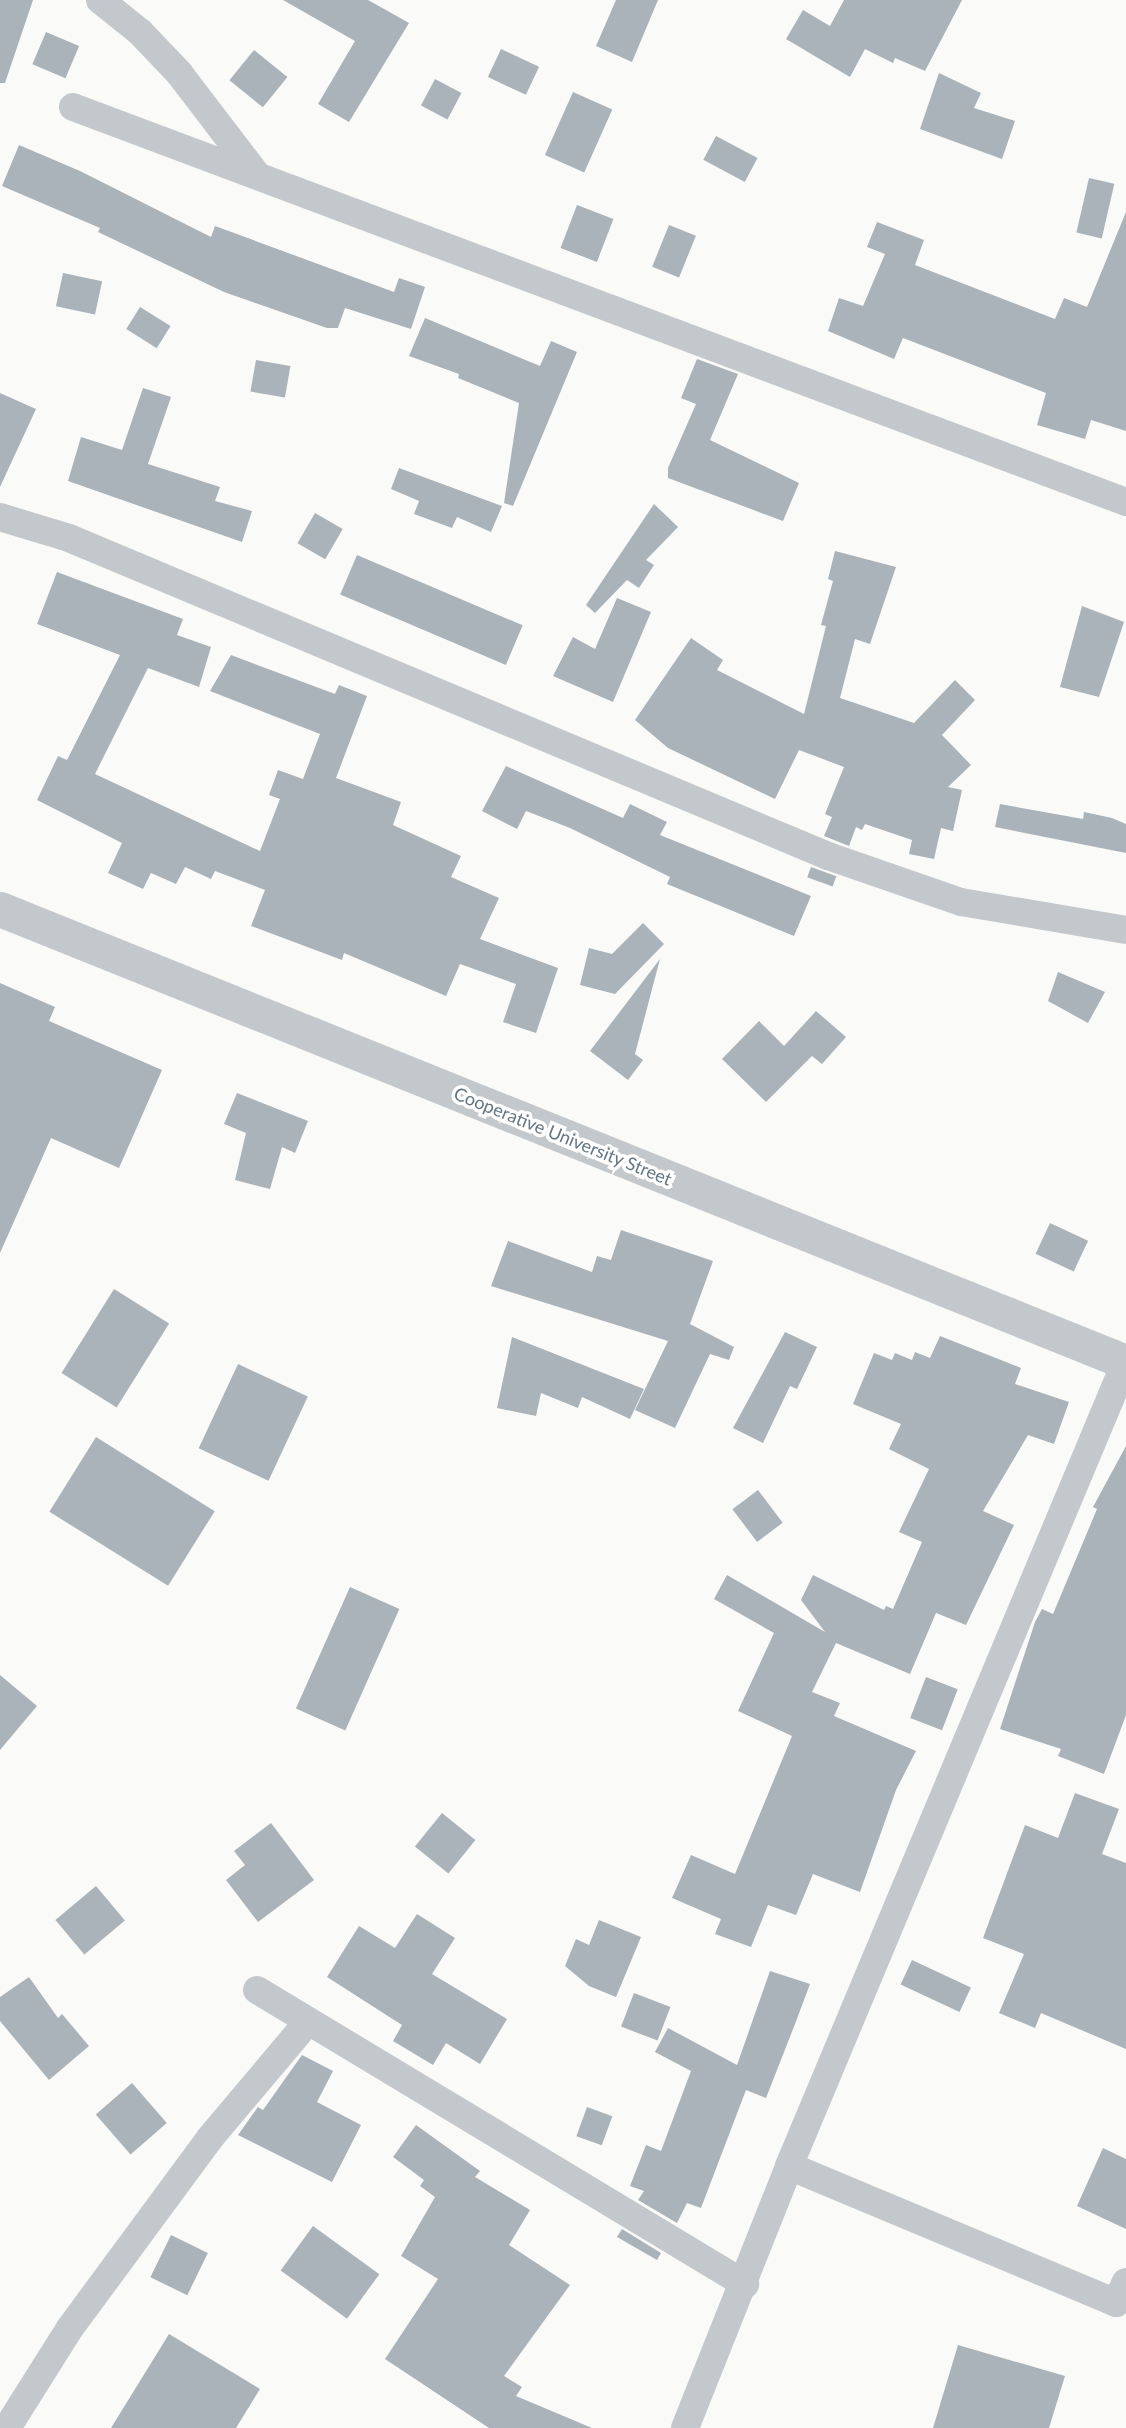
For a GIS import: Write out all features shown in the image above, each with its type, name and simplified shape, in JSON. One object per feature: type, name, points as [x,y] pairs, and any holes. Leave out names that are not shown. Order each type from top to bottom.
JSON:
[{"type":"street","points":[[100,0],[140,32],[179,74],[257,175]]},
{"type":"street","points":[[73,107],[1126,502]]},
{"type":"street","points":[[0,517],[69,538],[828,856],[961,902],[1126,930]]},
{"type":"street","name":"Cooperative University Street","points":[[0,909],[1126,1362]]},
{"type":"street","points":[[685,2428],[745,2284],[789,2166],[1126,1362]]},
{"type":"street","points":[[257,1990],[307,2023],[745,2284]]},
{"type":"street","points":[[7,2428],[70,2328],[210,2138],[307,2023]]},
{"type":"street","points":[[789,2166],[1116,2303],[1126,2282]]},
{"type":"building","points":[[0,0],[33,0],[5,83],[0,83]]},
{"type":"building","points":[[283,0],[368,0],[409,23],[349,122],[318,104],[355,41]]},
{"type":"building","points":[[616,0],[658,0],[632,62],[596,46]]},
{"type":"building","points":[[844,0],[962,0],[925,71],[895,58],[893,63],[865,49],[850,77],[786,39],[803,10],[830,26]]},
{"type":"building","points":[[46,32],[79,46],[65,78],[32,64]]},
{"type":"building","points":[[501,49],[539,67],[526,95],[488,77]]},
{"type":"building","points":[[254,50],[287,77],[263,107],[229,80]]},
{"type":"building","points":[[939,73],[981,93],[974,108],[1015,121],[1002,159],[920,129]]},
{"type":"building","points":[[435,79],[461,93],[447,120],[421,105]]},
{"type":"building","points":[[573,92],[612,109],[584,173],[545,155]]},
{"type":"building","points":[[716,136],[757,158],[745,182],[703,160]]},
{"type":"building","points":[[19,145],[80,171],[211,237],[215,226],[394,292],[399,278],[425,287],[411,329],[345,308],[338,328],[327,328],[224,292],[98,232],[100,228],[2,186]]},
{"type":"building","points":[[1089,178],[1114,184],[1102,238],[1076,233]]},
{"type":"building","points":[[577,205],[613,219],[597,262],[561,248]]},
{"type":"building","points":[[1126,212],[1126,431],[1091,420],[1085,439],[1037,425],[1046,393],[903,338],[894,359],[828,331],[839,298],[863,306],[885,254],[867,247],[877,222],[924,240],[915,265],[1055,319],[1064,298],[1087,307]]},
{"type":"building","points":[[669,225],[696,236],[679,278],[652,267]]},
{"type":"building","points":[[63,273],[102,281],[95,315],[56,306]]},
{"type":"building","points":[[140,307],[171,326],[157,348],[126,329]]},
{"type":"building","points":[[425,318],[540,366],[551,341],[577,352],[513,506],[504,503],[519,403],[458,378],[459,374],[409,356]]},
{"type":"building","points":[[697,359],[738,374],[710,440],[799,483],[783,521],[668,478],[668,468],[696,404],[681,398]]},
{"type":"building","points":[[256,360],[290,366],[285,398],[250,392]]},
{"type":"building","points":[[143,388],[171,397],[148,464],[220,487],[215,501],[252,511],[242,542],[68,481],[81,437],[122,450]]},
{"type":"building","points":[[0,393],[36,409],[0,487]]},
{"type":"building","points":[[399,468],[502,506],[491,532],[457,517],[452,528],[414,514],[419,501],[391,489]]},
{"type":"building","points":[[654,504],[678,527],[646,560],[654,565],[639,588],[627,580],[595,613],[586,605]]},
{"type":"building","points":[[315,513],[343,529],[325,559],[298,543]]},
{"type":"building","points":[[835,551],[896,567],[870,644],[855,639],[840,698],[914,723],[955,680],[975,700],[942,735],[971,765],[948,787],[962,790],[953,831],[941,828],[934,859],[909,854],[912,840],[865,824],[862,830],[856,827],[849,846],[824,836],[832,817],[825,814],[844,767],[799,750],[775,799],[668,748],[635,720],[691,638],[723,660],[717,670],[804,714],[826,626],[821,625],[833,581],[828,579]]},
{"type":"building","points":[[357,555],[523,625],[506,665],[340,595]]},
{"type":"building","points":[[57,572],[183,619],[177,635],[211,647],[199,687],[148,668],[95,774],[260,851],[280,799],[269,795],[278,770],[303,779],[320,734],[210,691],[231,655],[335,694],[339,685],[367,696],[336,778],[401,802],[393,825],[461,856],[451,877],[499,898],[480,939],[558,968],[536,1033],[503,1022],[516,984],[460,964],[446,996],[344,953],[342,960],[251,926],[265,890],[215,871],[211,879],[185,867],[176,884],[151,873],[143,889],[108,873],[122,843],[37,800],[58,756],[67,760],[120,655],[37,624]]},
{"type":"building","points":[[617,598],[651,612],[613,702],[553,676],[573,637],[595,649]]},
{"type":"building","points":[[1082,606],[1124,622],[1099,697],[1060,687]]},
{"type":"building","points":[[506,766],[623,818],[630,804],[667,822],[660,835],[811,896],[794,936],[667,884],[670,877],[570,828],[526,811],[517,829],[482,811]]},
{"type":"building","points":[[1000,804],[1083,819],[1084,812],[1112,818],[1126,824],[1126,853],[995,827]]},
{"type":"building","points":[[811,867],[836,876],[833,887],[807,877]]},
{"type":"building","points":[[643,923],[664,944],[615,994],[580,985],[589,948],[612,954]]},
{"type":"building","points":[[660,959],[635,1054],[643,1060],[628,1080],[590,1051]]},
{"type":"building","points":[[1058,972],[1105,992],[1088,1023],[1048,1001]]},
{"type":"building","points":[[0,983],[55,1007],[49,1021],[162,1070],[119,1168],[51,1138],[0,1253]]},
{"type":"building","points":[[816,1011],[846,1037],[822,1064],[812,1056],[766,1102],[722,1059],[759,1021],[784,1046]]},
{"type":"building","points":[[237,1093],[308,1121],[295,1153],[282,1147],[270,1189],[235,1180],[246,1133],[224,1124]]},
{"type":"building","points":[[1050,1223],[1088,1241],[1074,1272],[1036,1254]]},
{"type":"building","points":[[621,1230],[713,1261],[690,1324],[734,1347],[729,1360],[710,1354],[675,1428],[635,1410],[668,1341],[491,1286],[508,1241],[592,1272],[597,1256],[611,1260]]},
{"type":"building","points":[[114,1289],[169,1323],[117,1407],[62,1373]]},
{"type":"building","points":[[785,1332],[817,1347],[797,1389],[790,1386],[763,1443],[733,1428]]},
{"type":"building","points":[[940,1336],[1021,1368],[1015,1384],[1069,1402],[1054,1444],[1028,1435],[983,1511],[1014,1525],[966,1625],[936,1613],[910,1674],[836,1643],[812,1692],[840,1703],[834,1716],[916,1751],[896,1790],[860,1892],[813,1874],[796,1915],[768,1905],[751,1947],[715,1934],[721,1919],[672,1898],[691,1855],[735,1874],[792,1736],[738,1711],[774,1633],[714,1599],[727,1575],[825,1632],[801,1600],[813,1575],[884,1610],[886,1606],[893,1609],[922,1542],[899,1532],[929,1469],[889,1449],[901,1424],[853,1404],[874,1353],[892,1360],[895,1353],[912,1360],[915,1352],[930,1358]]},
{"type":"building","points":[[512,1337],[644,1389],[630,1419],[582,1397],[578,1408],[541,1393],[536,1416],[497,1408]]},
{"type":"building","points":[[238,1364],[308,1397],[268,1481],[199,1448]]},
{"type":"building","points":[[96,1437],[215,1511],[168,1586],[49,1512]]},
{"type":"building","points":[[1126,1446],[1126,1715],[1104,1774],[1058,1756],[1061,1749],[1000,1729],[1035,1622],[1042,1609],[1053,1614],[1097,1509],[1093,1507]]},
{"type":"building","points":[[758,1490],[783,1523],[757,1542],[732,1509]]},
{"type":"building","points":[[350,1587],[399,1609],[345,1730],[296,1709]]},
{"type":"building","points":[[0,1675],[37,1706],[0,1750]]},
{"type":"building","points":[[926,1677],[958,1689],[942,1730],[910,1718]]},
{"type":"building","points":[[1075,1793],[1119,1809],[1102,1854],[1126,1863],[1126,2049],[1041,2013],[1035,2028],[999,2013],[1024,1954],[983,1938],[1025,1825],[1058,1838]]},
{"type":"building","points":[[442,1813],[475,1840],[448,1873],[415,1846]]},
{"type":"building","points":[[271,1823],[314,1880],[258,1922],[226,1880],[245,1865],[234,1851]]},
{"type":"building","points":[[96,1886],[125,1920],[84,1955],[55,1920]]},
{"type":"building","points":[[417,1914],[455,1938],[432,1974],[507,2019],[480,2064],[446,2043],[433,2065],[393,2041],[402,2025],[327,1977],[359,1926],[395,1948]]},
{"type":"building","points":[[599,1920],[641,1937],[616,1997],[589,1986],[565,1966],[576,1939],[589,1945]]},
{"type":"building","points":[[912,1960],[971,1987],[959,2012],[901,1984]]},
{"type":"building","points":[[770,1971],[810,1984],[766,2098],[746,2090],[701,2208],[687,2203],[677,2223],[638,2200],[644,2191],[630,2186],[646,2145],[661,2151],[691,2071],[655,2052],[668,2028],[737,2065]]},
{"type":"building","points":[[29,1977],[58,2018],[62,2014],[89,2046],[49,2080],[0,2021],[0,1997]]},
{"type":"building","points":[[634,1993],[670,2007],[658,2041],[621,2027]]},
{"type":"building","points":[[302,2055],[333,2071],[317,2102],[361,2125],[332,2182],[238,2135],[258,2107],[263,2110]]},
{"type":"building","points":[[132,2083],[167,2123],[131,2154],[96,2114]]},
{"type":"building","points":[[587,2107],[612,2116],[602,2145],[576,2136]]},
{"type":"building","points":[[416,2125],[480,2171],[475,2177],[530,2210],[509,2245],[570,2285],[504,2376],[522,2387],[516,2396],[592,2428],[489,2428],[385,2359],[438,2279],[401,2256],[435,2197],[420,2186],[424,2180],[393,2157]]},
{"type":"building","points":[[1103,2148],[1126,2159],[1126,2229],[1077,2206]]},
{"type":"building","points":[[313,2226],[379,2274],[347,2319],[281,2270]]},
{"type":"building","points":[[622,2229],[661,2253],[657,2260],[617,2237]]},
{"type":"building","points":[[171,2235],[208,2253],[187,2295],[150,2277]]},
{"type":"building","points":[[169,2334],[260,2389],[236,2428],[111,2428]]},
{"type":"building","points":[[958,2345],[1065,2376],[1049,2428],[933,2428]]}]
